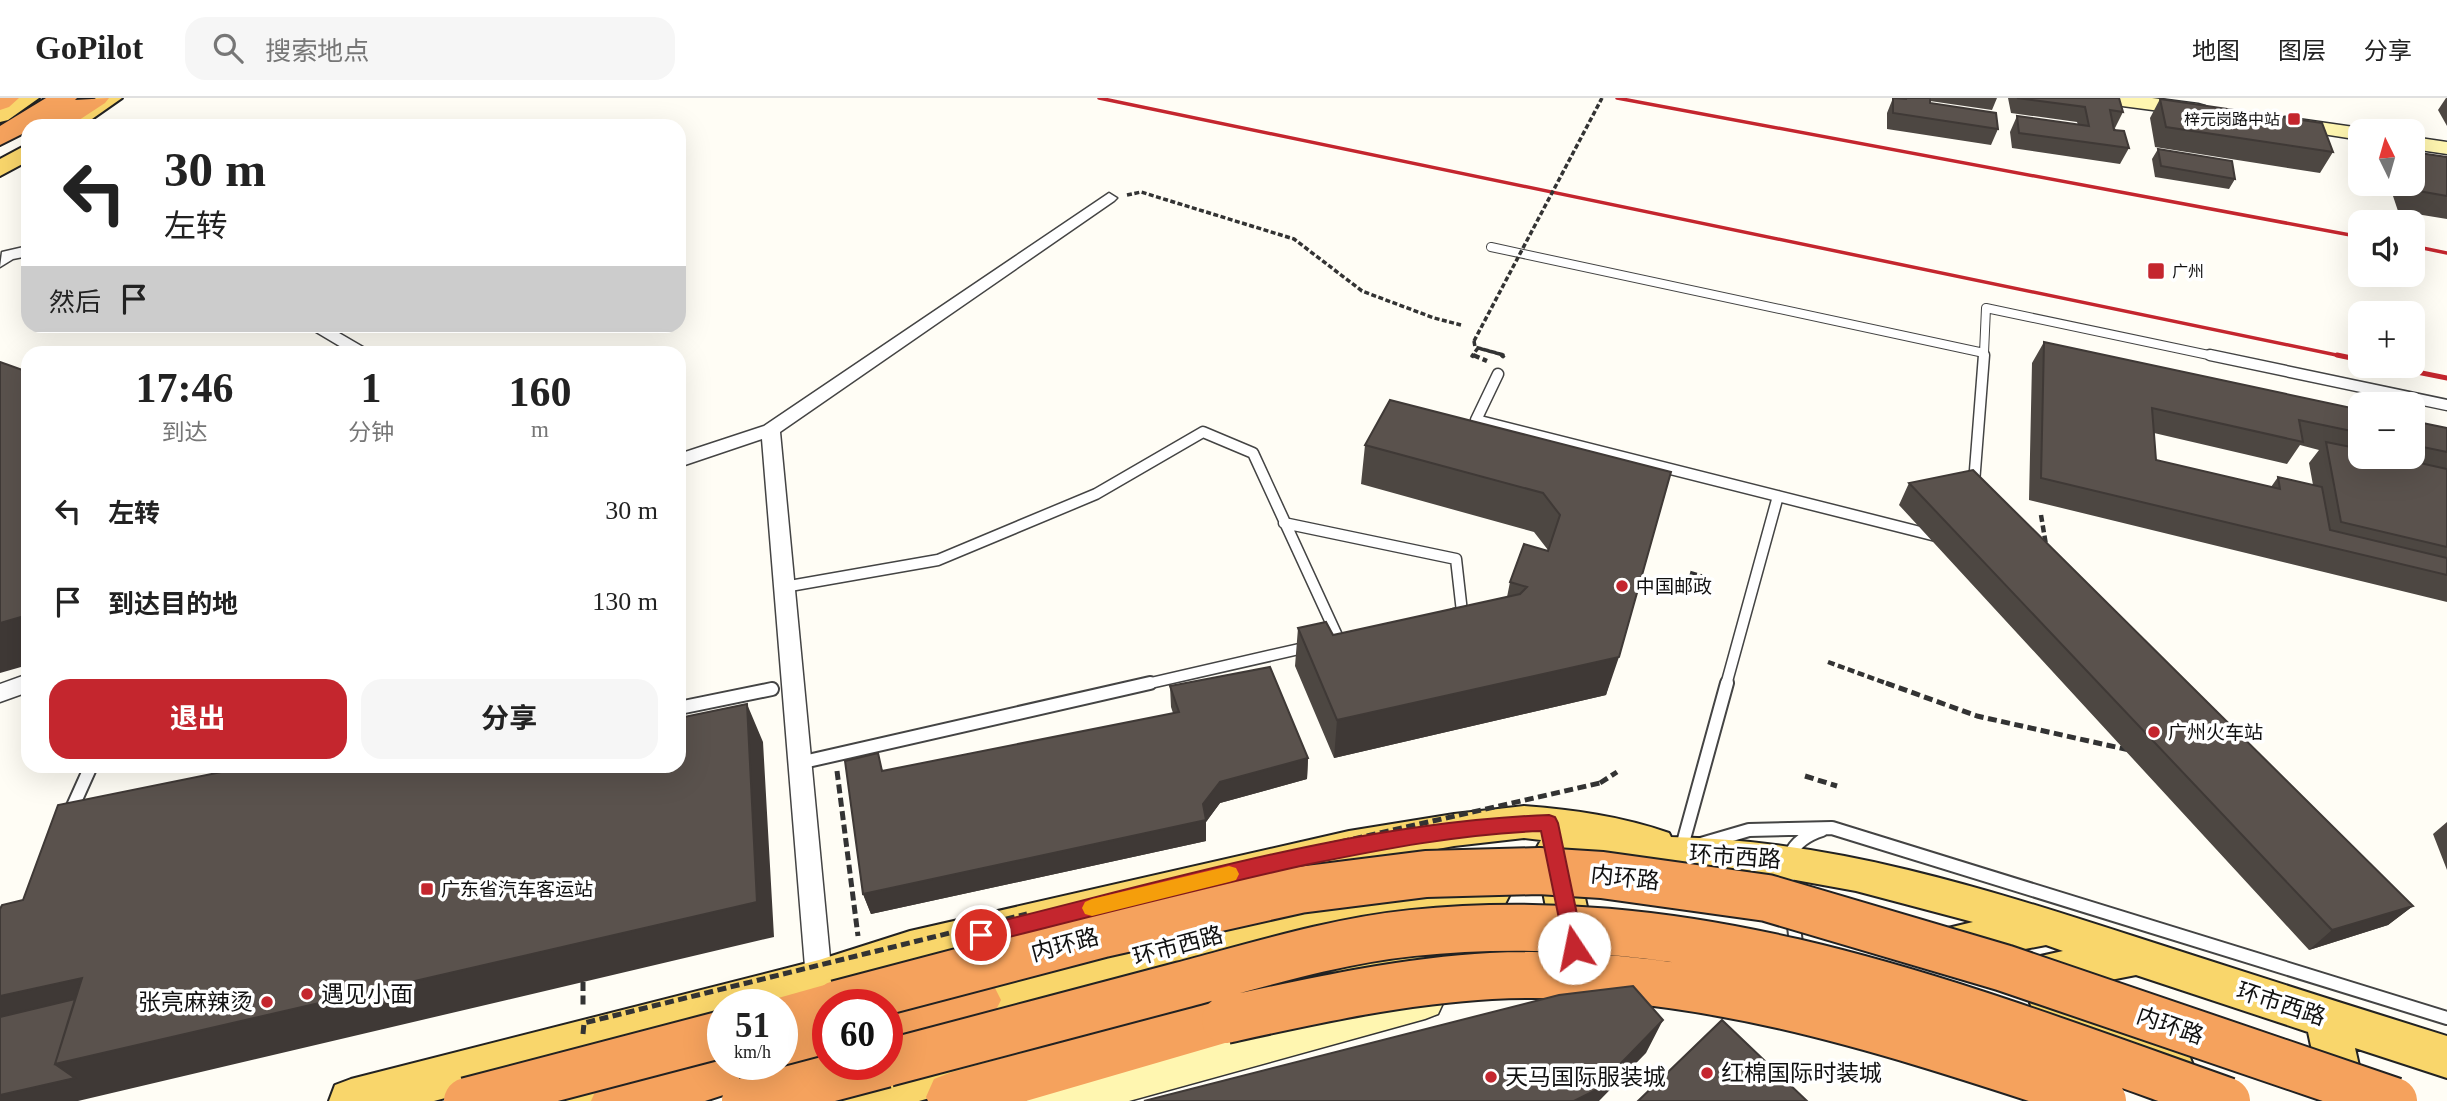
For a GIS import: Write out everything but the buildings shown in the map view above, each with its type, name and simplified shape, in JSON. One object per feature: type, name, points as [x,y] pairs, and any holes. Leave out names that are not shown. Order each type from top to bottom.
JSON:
[{"type":"highway","points":[[0,102],[6,98]]},
{"type":"highway","points":[[0,123],[41,98]]},
{"type":"highway","points":[[30,119],[64,98]]},
{"type":"highway","points":[[63,119],[96,98]]},
{"type":"highway","points":[[0,137],[21,124]]},
{"type":"highway","points":[[0,159],[21,146]]},
{"type":"highway","name":"内环路","points":[[863,989],[1299,890],[1426,873],[1539,872],[1602,875],[1766,898],[1857,922],[1980,960],[2394,1101]]},
{"type":"highway","points":[[903,1060],[1332,947],[1423,932],[1560,927],[1712,942],[1847,972],[1922,994],[2227,1101]]},
{"type":"highway","points":[[945,1099],[1225,1020],[1320,998],[1471,978],[1535,976],[1619,981],[1723,993],[1796,1007],[1972,1056],[2103,1101]]},
{"type":"highway","points":[[903,1019],[975,1000]]},
{"type":"highway","points":[[467,1101],[707,1038]]},
{"type":"highway","points":[[617,1101],[707,1076]]},
{"type":"highway","points":[[745,1101],[825,1080]]},
{"type":"main road","points":[[0,115],[28,98]]},
{"type":"main road","points":[[40,119],[74,98]]},
{"type":"main road","points":[[78,119],[110,98]]},
{"type":"main road","points":[[2107,98],[2212,112]]},
{"type":"main road","points":[[2266,120],[2348,132]]},
{"type":"main road","points":[[0,145],[21,131]]},
{"type":"main road","points":[[2426,145],[2447,148]]},
{"type":"main road","points":[[0,169],[21,156]]},
{"type":"main road","points":[[842,989],[910,950],[960,941],[1335,850],[1485,825],[1549,823],[1622,835],[1680,853]]},
{"type":"main road","points":[[1549,823],[1574,948]]},
{"type":"main road","name":"环市西路","points":[[975,1000],[1346,904],[1472,895],[1560,878],[1606,856],[1680,853],[1788,861],[1904,884],[2447,1057]]},
{"type":"main road","points":[[1560,878],[1687,905],[1797,957],[1901,1014],[1952,1037],[2019,1078],[2050,1101]]},
{"type":"main road","points":[[840,1101],[1231,995],[1323,973],[1441,956],[1574,948],[1640,952],[1718,964],[1906,952],[2047,928]]},
{"type":"main road","points":[[1046,1101],[1183,1069],[1559,966],[1640,952]]},
{"type":"main road","points":[[1906,952],[1996,982],[2066,1010],[2140,1046],[2227,1101]]},
{"type":"main road","points":[[1797,957],[1936,1005],[1982,1026],[2020,1049],[2087,1101]]},
{"type":"main road","points":[[1996,982],[2137,957],[2140,1046]]},
{"type":"main road","points":[[351,1101],[812,1000]]},
{"type":"main road","points":[[2327,1019],[2345,1101]]},
{"type":"main road","points":[[561,1101],[707,1066]]},
{"type":"street","points":[[686,459],[771,430],[1109,198]]},
{"type":"street","points":[[0,262],[8,255],[21,252]]},
{"type":"street","points":[[328,333],[352,346]]},
{"type":"street","points":[[771,430],[799,763],[827,989]]},
{"type":"street","points":[[0,692],[21,685]]},
{"type":"lane","points":[[1491,247],[1984,353]]},
{"type":"lane","points":[[1974,490],[1986,308],[2447,405]]},
{"type":"lane","points":[[1498,369],[1476,419],[1944,538]]},
{"type":"lane","points":[[784,587],[938,560],[1096,494],[1203,432],[1253,453],[1339,640]]},
{"type":"lane","points":[[1680,853],[1778,496]]},
{"type":"lane","points":[[1284,523],[1456,559],[1462,612],[1438,618]]},
{"type":"lane","points":[[799,763],[1351,638]]},
{"type":"lane","points":[[686,707],[772,690]]},
{"type":"lane","points":[[64,828],[88,773]]},
{"type":"lane","points":[[1680,853],[1723,833],[1760,827],[1832,828],[2447,1018]]},
{"type":"lane","points":[[1797,957],[1787,879],[1788,861],[1798,843],[1812,833],[1832,828]]},
{"type":"path","points":[[1498,369],[1504,355],[1475,347],[1474,341],[1602,98]]},
{"type":"path","points":[[1109,198],[1141,192],[1294,239],[1362,291],[1434,318],[1461,325]]},
{"type":"path","points":[[1478,348],[1503,355],[1498,369],[1485,360],[1472,356],[1478,348]]},
{"type":"path","points":[[2041,514],[2048,555]]},
{"type":"path","points":[[1690,573],[1709,578]]},
{"type":"path","points":[[1828,662],[1977,716],[2139,752]]},
{"type":"path","points":[[1600,783],[1617,772]]},
{"type":"path","points":[[1805,776],[1837,786]]},
{"type":"path","points":[[841,795],[860,954]]},
{"type":"path","points":[[583,982],[584,1023]]},
{"type":"railway","points":[[1099,98],[2346,357]]},
{"type":"railway","points":[[1617,98],[2348,235]]},
{"type":"railway","points":[[2425,248],[2447,253]]},
{"type":"railway","points":[[2337,355],[2348,357]]},
{"type":"railway","points":[[2425,374],[2447,378]]},
{"type":"slow traffic","points":[[1092,908],[1229,874]]},
{"type":"place","name":"梓元岗路中站","points":[[2294,119]]},
{"type":"place","name":"广州","points":[[2156,271]]},
{"type":"place","name":"中国邮政","points":[[1622,586]]},
{"type":"place","name":"广州火车站","points":[[2154,732]]},
{"type":"place","name":"广东省汽车客运站","points":[[427,889]]},
{"type":"place","name":"遇见小面","points":[[307,994]]},
{"type":"place","name":"张亮麻辣烫","points":[[267,1002]]},
{"type":"place","name":"红棉国际时装城","points":[[1707,1073]]},
{"type":"place","name":"天马国际服装城","points":[[1491,1077]]},
{"type":"route","points":[[981,935],[1254,868],[1368,844],[1485,825],[1524,822],[1549,823],[1574,948]]}]
